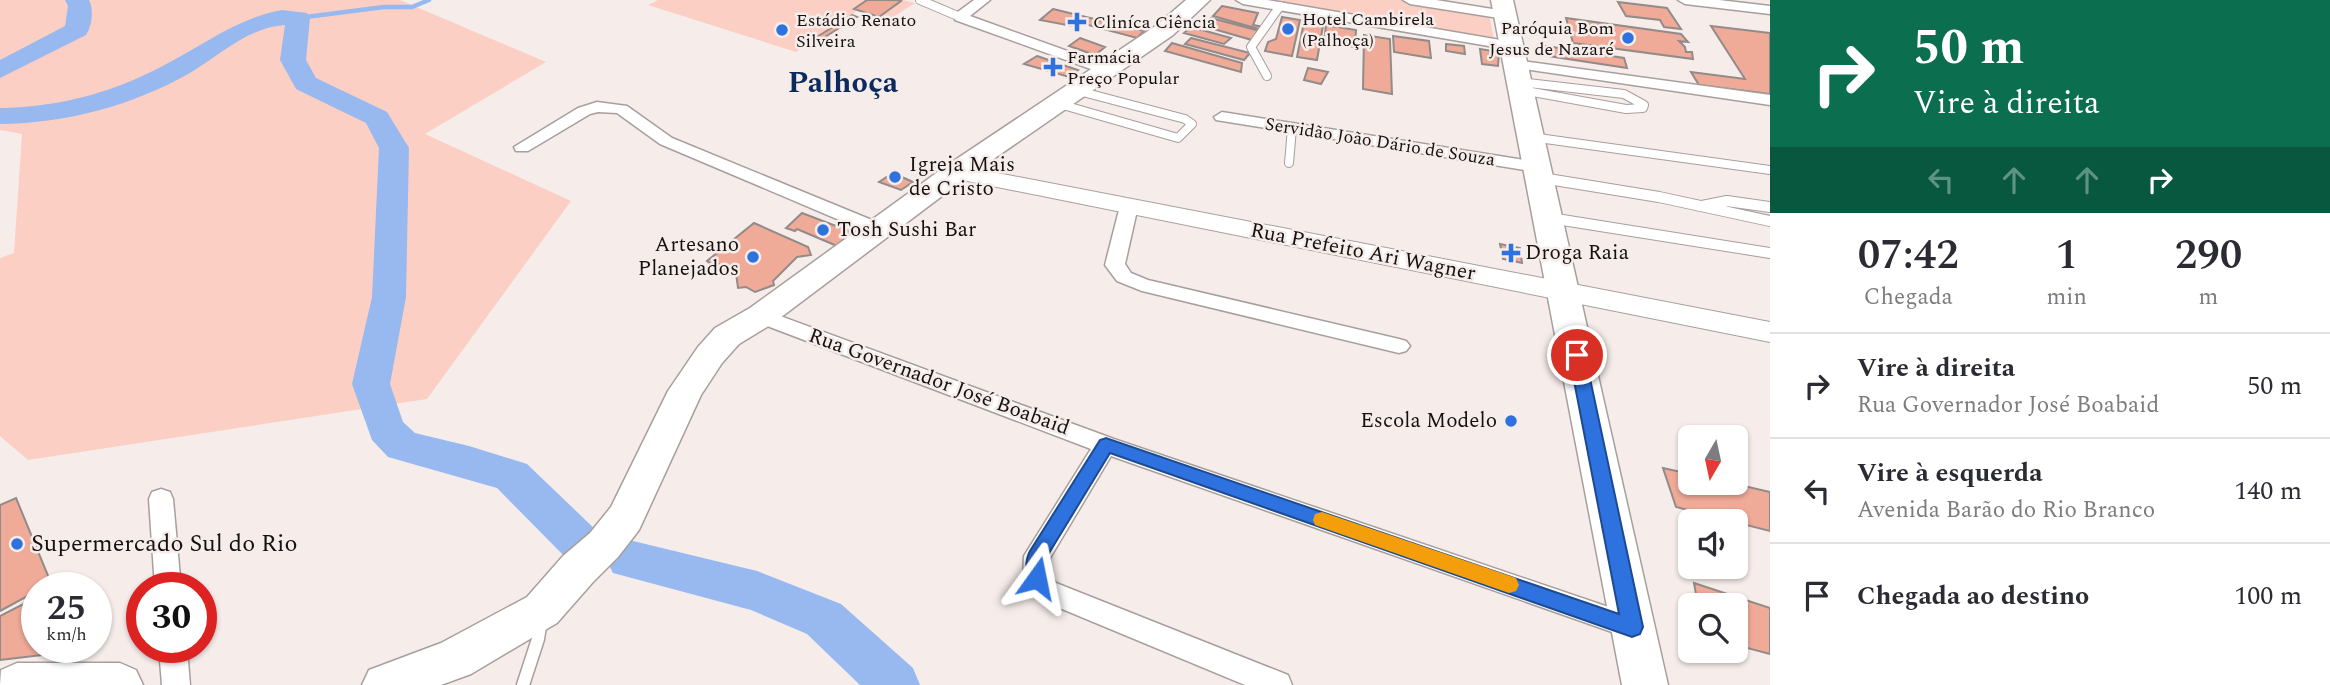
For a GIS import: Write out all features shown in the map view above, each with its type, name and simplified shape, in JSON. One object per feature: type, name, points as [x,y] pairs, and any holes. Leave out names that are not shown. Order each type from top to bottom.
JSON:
[{"type":"main road","points":[[385,685],[448,672],[542,610],[625,518],[685,390],[727,336],[761,316],[956,173],[1104,69],[1165,30],[1199,0]]},
{"type":"main road","points":[[1512,49],[1644,685]]},
{"type":"main road","points":[[17,685],[120,685]]},
{"type":"street","points":[[960,17],[983,0]]},
{"type":"street","points":[[1243,0],[1770,100]]},
{"type":"street","points":[[1410,0],[1512,49]]},
{"type":"street","points":[[1685,0],[1770,10]]},
{"type":"street","points":[[960,17],[1104,69]]},
{"type":"street","points":[[523,147],[584,111],[607,107],[621,109],[666,141],[877,229]]},
{"type":"street","name":"Servidão João Dário de Souza","points":[[1222,117],[1536,160]]},
{"type":"street","name":"Rua Prefeito Ari Wagner","points":[[956,173],[1770,332]]},
{"type":"street","points":[[1129,206],[1115,265],[1124,277],[1142,285],[1399,346]]},
{"type":"street","name":"Rua Governador José Boabaid","points":[[761,316],[1106,445],[1632,627]]},
{"type":"street","points":[[1106,445],[1037,556],[1037,578],[1046,591],[1278,685]]},
{"type":"street","points":[[161,499],[167,572]]},
{"type":"street","points":[[174,663],[176,685]]},
{"type":"lane","points":[[920,0],[960,17]]},
{"type":"lane","points":[[1267,76],[1251,47],[1280,6]]},
{"type":"lane","points":[[1512,49],[1624,94],[1644,105],[1643,108],[1626,109],[1512,49]]},
{"type":"lane","points":[[1065,97],[1185,119],[1192,124],[1181,137],[1172,137],[1065,97]]},
{"type":"lane","points":[[1289,163],[1292,128]]},
{"type":"lane","points":[[1536,160],[1770,170]]},
{"type":"lane","points":[[1536,160],[1728,214],[1770,221]]},
{"type":"lane","points":[[1702,206],[1727,201],[1770,207]]},
{"type":"lane","points":[[1547,217],[1770,253]]},
{"type":"lane","points":[[523,685],[538,639],[542,610]]},
{"type":"shaded area","points":[[0,0],[400,0],[546,62],[425,134],[571,201],[427,399],[28,460],[0,436],[0,258],[14,253],[22,134],[0,130]]},
{"type":"shaded area","name":"Estádio Renato Silveira","points":[[658,0],[902,0],[915,3],[889,20],[857,10],[852,15],[857,17],[817,42],[811,40],[796,52],[648,5]]},
{"type":"shaded area","points":[[1254,0],[1400,0],[1489,14],[1494,39]]},
{"type":"building","points":[[867,0],[901,1],[879,17],[854,9]]},
{"type":"building","points":[[1618,2],[1667,8],[1681,29],[1664,27],[1660,20],[1626,16]]},
{"type":"building","points":[[1222,6],[1258,13],[1253,25],[1264,27],[1262,30],[1213,16]]},
{"type":"building","name":"Cliníca Ciência","points":[[1053,9],[1144,31],[1137,38],[1081,23],[1077,27],[1040,20]]},
{"type":"building","points":[[852,15],[857,17],[817,42],[812,40]]},
{"type":"building","name":"Hotel Cambirela (Palhoça)","points":[[1282,17],[1300,20],[1292,56],[1265,51],[1268,42],[1276,39]]},
{"type":"building","points":[[1305,17],[1324,20],[1317,60],[1297,57]]},
{"type":"building","points":[[1211,18],[1260,31],[1252,40],[1203,26]]},
{"type":"building","name":"Paróquia Bom Jesus de Nazaré","points":[[1566,18],[1681,34],[1688,42],[1679,41],[1686,52],[1692,52],[1693,59],[1573,43]]},
{"type":"building","points":[[1326,25],[1356,30],[1355,47],[1324,41]]},
{"type":"building","points":[[1711,26],[1770,33],[1770,94],[1699,85],[1691,72],[1745,79]]},
{"type":"building","points":[[1191,27],[1231,38],[1224,44],[1184,33]]},
{"type":"building","points":[[1364,35],[1390,39],[1392,94],[1363,89]]},
{"type":"building","points":[[1393,36],[1429,41],[1431,58],[1394,52]]},
{"type":"building","points":[[1080,38],[1105,47],[1095,55],[1069,46]]},
{"type":"building","points":[[1191,38],[1250,53],[1244,60],[1185,44]]},
{"type":"building","points":[[1172,43],[1242,63],[1241,72],[1165,51]]},
{"type":"building","points":[[1446,44],[1464,46],[1465,54],[1446,51]]},
{"type":"building","points":[[1539,45],[1624,58],[1627,68],[1542,55]]},
{"type":"building","points":[[1480,49],[1499,52],[1498,66],[1482,64]]},
{"type":"building","name":"Farmácia Preço Popular","points":[[1037,56],[1078,70],[1069,77],[1024,64]]},
{"type":"building","points":[[1308,68],[1328,72],[1321,84],[1304,80]]},
{"type":"building","name":"Igreja Mais de Cristo","points":[[893,173],[913,182],[901,190],[879,182]]},
{"type":"building","name":"Tosh Sushi Bar","points":[[802,213],[852,232],[837,246],[797,229],[795,231],[786,228]]},
{"type":"building","name":"Artesano Planejados","points":[[754,223],[808,247],[811,255],[797,257],[773,281],[774,285],[755,292],[746,287],[738,288],[736,273],[724,276],[719,273],[724,268],[719,264],[713,266],[707,261]]},
{"type":"building","name":"Droga Raia","points":[[1500,244],[1520,248],[1522,263],[1503,259]]},
{"type":"building","points":[[1663,468],[1678,471],[1678,495],[1748,495],[1748,487],[1770,492],[1770,531],[1748,525],[1748,509],[1676,507]]},
{"type":"building","name":"Supermercado Sul do Rio","points":[[16,498],[46,572],[21,572],[21,600],[0,611],[0,505]]},
{"type":"building","points":[[1694,583],[1724,593],[1696,593]]},
{"type":"building","points":[[1748,601],[1770,608],[1770,654],[1748,648]]},
{"type":"building","points":[[21,605],[21,658],[0,660],[0,616]]},
{"type":"waterway","points":[[0,70],[77,30],[80,6],[77,0]]},
{"type":"waterway","points":[[298,18],[384,7],[412,7],[429,0]]},
{"type":"waterway","points":[[0,116],[57,112],[98,103],[164,76],[251,26],[266,20],[298,18],[293,60],[305,83],[377,118],[394,148],[389,297],[371,384],[386,429],[402,446],[469,462],[512,476],[583,546]]},
{"type":"waterway","points":[[629,559],[757,591],[824,619],[895,685]]},
{"type":"slow traffic","points":[[1322,520],[1509,585]]},
{"type":"place","name":"Cliníca Ciência","points":[[1077,22]]},
{"type":"place","name":"Hotel Cambirela (Palhoça)","points":[[1288,29]]},
{"type":"place","name":"Estádio Renato Silveira","points":[[782,30]]},
{"type":"place","name":"Paróquia Bom Jesus de Nazaré","points":[[1628,38]]},
{"type":"place","name":"Farmácia Preço Popular","points":[[1053,67]]},
{"type":"place","name":"Igreja Mais de Cristo","points":[[895,177]]},
{"type":"place","name":"Tosh Sushi Bar","points":[[823,230]]},
{"type":"place","name":"Droga Raia","points":[[1511,253]]},
{"type":"place","name":"Artesano Planejados","points":[[753,257]]},
{"type":"place","name":"Escola Modelo","points":[[1511,421]]},
{"type":"place","name":"Supermercado Sul do Rio","points":[[17,544]]},
{"type":"district","name":"Palhoça","points":[[843,83]]},
{"type":"route","points":[[1037,578],[1037,556],[1106,445],[1632,627],[1577,355]]}]
